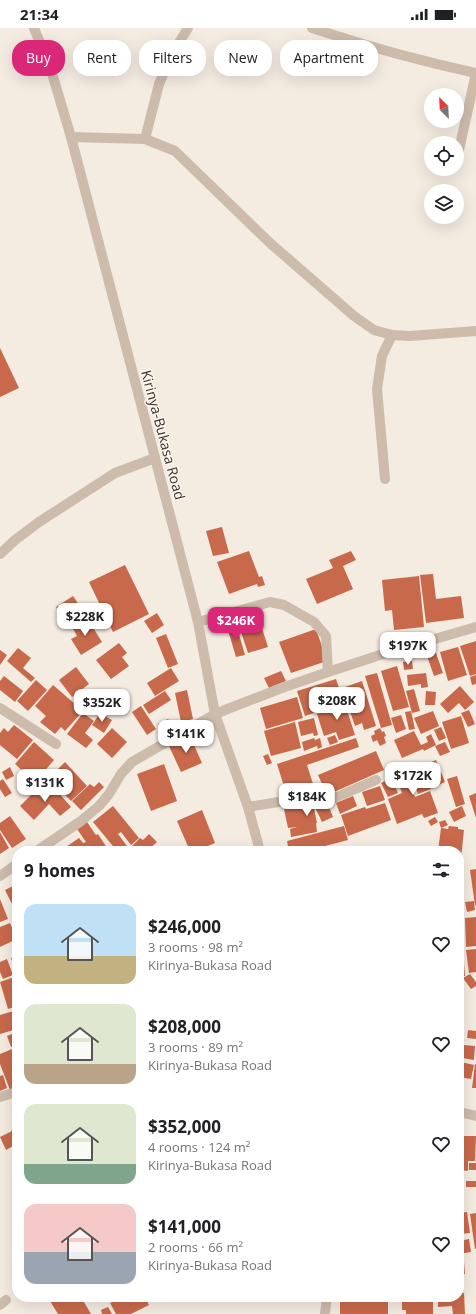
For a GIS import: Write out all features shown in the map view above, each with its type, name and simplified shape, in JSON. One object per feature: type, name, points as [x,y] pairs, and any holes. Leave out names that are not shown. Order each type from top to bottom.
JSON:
[{"type":"street","name":"Kirinya-Bukasa Road","points":[[34,28],[51,70],[71,136],[198,622],[215,714],[248,808],[259,846]]},
{"type":"street","points":[[146,139],[159,84],[172,54],[188,28]]},
{"type":"street","points":[[312,28],[409,58],[476,73],[462,136]]},
{"type":"street","points":[[71,136],[146,139],[175,151],[270,243],[354,316],[374,330],[392,335],[410,336],[476,331]]},
{"type":"street","points":[[385,479],[377,389],[382,356],[392,335]]},
{"type":"street","points":[[0,554],[15,540],[39,522],[115,473],[155,458]]},
{"type":"street","points":[[198,622],[270,602],[284,605],[314,622],[326,636],[328,672]]},
{"type":"street","points":[[44,846],[81,821],[99,806],[109,794],[121,774],[132,762],[215,714],[328,672],[383,654],[476,627]]},
{"type":"street","points":[[0,708],[56,744]]},
{"type":"street","points":[[248,808],[321,795],[332,798],[376,780]]},
{"type":"street","points":[[0,876],[12,868]]},
{"type":"street","points":[[0,1097],[12,1093]]},
{"type":"street","points":[[464,1113],[476,1116]]},
{"type":"street","points":[[324,1314],[326,1302]]},
{"type":"building","points":[[0,348],[19,388],[0,397]]},
{"type":"building","points":[[222,527],[229,553],[213,556],[206,531]]},
{"type":"building","points":[[249,551],[259,577],[262,576],[265,585],[258,587],[257,584],[229,594],[217,562]]},
{"type":"building","points":[[351,551],[356,560],[343,566],[353,589],[317,604],[306,579],[333,568],[329,560]]},
{"type":"building","points":[[125,565],[149,614],[113,632],[89,582]]},
{"type":"building","points":[[433,574],[436,599],[461,596],[464,618],[426,623],[420,575]]},
{"type":"building","points":[[419,576],[424,627],[394,630],[392,610],[385,611],[382,580]]},
{"type":"building","points":[[73,596],[86,615],[69,627],[56,607]]},
{"type":"building","points":[[157,613],[164,625],[152,633],[144,621]]},
{"type":"building","points":[[87,618],[102,642],[81,655],[71,639],[77,636],[72,627]]},
{"type":"building","points":[[259,619],[268,647],[248,653],[239,626]]},
{"type":"building","points":[[236,624],[245,655],[236,657],[227,627]]},
{"type":"building","points":[[316,629],[327,661],[291,673],[279,642]]},
{"type":"building","points":[[166,634],[178,664],[168,668],[156,638]]},
{"type":"building","points":[[476,641],[476,674],[470,676],[460,646]]},
{"type":"building","points":[[119,643],[127,653],[122,657],[129,666],[111,679],[96,660]]},
{"type":"building","points":[[458,647],[467,675],[448,681],[440,652]]},
{"type":"building","points":[[18,648],[31,658],[23,668],[35,678],[31,682],[7,661]]},
{"type":"building","points":[[0,650],[7,655],[0,665]]},
{"type":"building","points":[[436,653],[443,673],[434,676],[427,656]]},
{"type":"building","points":[[412,661],[413,669],[404,670],[403,662]]},
{"type":"building","points":[[397,666],[409,707],[393,711],[381,671]]},
{"type":"building","points":[[76,667],[89,684],[72,697],[59,680]]},
{"type":"building","points":[[171,668],[179,681],[155,696],[147,683]]},
{"type":"building","points":[[281,671],[286,681],[269,688],[264,678]]},
{"type":"building","points":[[377,673],[392,725],[381,728],[365,676]]},
{"type":"building","points":[[426,673],[428,687],[421,688],[421,684],[408,686],[407,675]]},
{"type":"building","points":[[476,675],[476,684],[472,685],[470,677]]},
{"type":"building","points":[[4,676],[23,691],[15,702],[0,690],[0,681]]},
{"type":"building","points":[[336,679],[343,700],[325,706],[326,709],[305,716],[297,691]]},
{"type":"building","points":[[36,680],[47,690],[28,711],[17,701]]},
{"type":"building","points":[[362,681],[376,726],[364,730],[362,723],[355,726],[342,688]]},
{"type":"building","points":[[53,685],[83,711],[65,731],[61,727],[55,734],[40,722],[46,716],[35,706]]},
{"type":"building","points":[[460,686],[474,702],[465,710],[459,703],[448,713],[440,704]]},
{"type":"building","points":[[414,689],[420,711],[412,713],[406,691]]},
{"type":"building","points":[[187,690],[193,719],[181,722],[175,693]]},
{"type":"building","points":[[165,691],[171,700],[149,714],[143,705]]},
{"type":"building","points":[[426,691],[436,692],[435,705],[425,705]]},
{"type":"building","points":[[297,697],[303,718],[266,729],[260,708]]},
{"type":"building","points":[[344,701],[355,735],[339,740],[336,732],[324,736],[317,714],[328,710],[327,707]]},
{"type":"building","points":[[141,706],[156,729],[147,735],[132,712]]},
{"type":"building","points":[[469,710],[475,724],[468,727],[461,713]]},
{"type":"building","points":[[411,711],[415,729],[409,730],[405,712]]},
{"type":"building","points":[[433,711],[439,726],[421,734],[414,718]]},
{"type":"building","points":[[83,713],[94,721],[85,733],[93,740],[86,748],[67,734]]},
{"type":"building","points":[[100,713],[112,720],[104,733],[92,725]]},
{"type":"building","points":[[401,715],[406,729],[396,733],[391,718]]},
{"type":"building","points":[[461,716],[469,743],[451,749],[442,722]]},
{"type":"building","points":[[314,718],[318,735],[314,736],[313,733],[301,736],[298,722]]},
{"type":"building","points":[[168,719],[173,729],[163,734],[158,724]]},
{"type":"building","points":[[295,722],[301,748],[271,756],[264,731]]},
{"type":"building","points":[[14,725],[33,740],[17,759],[0,745],[0,733],[4,728],[8,732]]},
{"type":"building","points":[[441,727],[446,738],[439,741],[434,730]]},
{"type":"building","points":[[112,728],[127,742],[112,758],[97,744]]},
{"type":"building","points":[[380,728],[382,732],[384,731],[386,736],[384,737],[386,743],[380,746],[377,740],[373,742],[371,736],[375,734],[374,731]]},
{"type":"building","points":[[414,731],[421,745],[428,742],[426,737],[431,734],[436,745],[424,751],[423,749],[402,758],[394,740]]},
{"type":"building","points":[[335,735],[338,742],[330,745],[327,738]]},
{"type":"building","points":[[190,736],[202,763],[181,772],[169,746]]},
{"type":"building","points":[[314,738],[315,740],[320,738],[322,747],[318,749],[317,746],[304,751],[302,742]]},
{"type":"building","points":[[356,738],[359,747],[307,765],[314,787],[287,796],[277,764]]},
{"type":"building","points":[[34,742],[54,760],[35,782],[15,764]]},
{"type":"building","points":[[445,742],[450,752],[440,756],[435,746]]},
{"type":"building","points":[[376,751],[384,770],[327,795],[318,775]]},
{"type":"building","points":[[268,754],[272,763],[267,765],[263,756]]},
{"type":"building","points":[[436,760],[445,782],[434,787],[424,765]]},
{"type":"building","points":[[65,762],[87,786],[71,801],[49,778]]},
{"type":"building","points":[[164,764],[177,801],[151,811],[137,774]]},
{"type":"building","points":[[421,764],[431,789],[418,794],[416,788],[412,789],[415,797],[430,791],[438,813],[424,818],[422,814],[397,824],[388,799],[402,793],[395,774]]},
{"type":"building","points":[[10,767],[14,776],[6,780],[2,772]]},
{"type":"building","points":[[457,776],[465,804],[456,807],[447,779]]},
{"type":"building","points":[[391,778],[398,793],[388,797],[381,783]]},
{"type":"building","points":[[3,779],[12,793],[5,797],[0,789],[0,781]]},
{"type":"building","points":[[99,782],[104,787],[81,810],[72,801],[90,784],[94,787]]},
{"type":"building","points":[[51,784],[71,807],[60,816],[49,804],[34,820],[20,806],[35,791],[47,803],[39,793]]},
{"type":"building","points":[[380,786],[385,800],[367,806],[362,792]]},
{"type":"building","points":[[476,793],[476,818],[469,796]]},
{"type":"building","points":[[353,796],[357,806],[340,814],[336,803]]},
{"type":"building","points":[[325,797],[333,817],[322,822],[313,803]]},
{"type":"building","points":[[313,803],[317,823],[317,832],[291,837],[290,829],[297,827],[288,828],[284,809]]},
{"type":"building","points":[[385,803],[391,820],[348,836],[341,815],[365,807],[366,809]]},
{"type":"building","points":[[113,806],[139,838],[131,845],[121,832],[118,834],[127,846],[113,846],[93,822]]},
{"type":"building","points":[[462,806],[466,816],[454,822],[449,812]]},
{"type":"building","points":[[202,810],[215,843],[208,846],[188,846],[177,821]]},
{"type":"building","points":[[10,816],[26,839],[15,846],[12,846],[12,848],[0,830],[0,823]]},
{"type":"building","points":[[435,817],[438,822],[431,826],[428,821]]},
{"type":"building","points":[[445,820],[448,825],[441,828],[439,822]]},
{"type":"building","points":[[87,822],[96,835],[98,834],[106,846],[67,846],[79,838],[83,843],[86,842],[77,829]]},
{"type":"building","points":[[344,826],[348,840],[325,846],[288,846],[287,841]]},
{"type":"building","points":[[449,826],[458,827],[458,829],[464,830],[462,846],[439,846],[441,828],[448,829]]},
{"type":"building","points":[[0,832],[9,848],[0,854]]},
{"type":"building","points":[[149,834],[157,842],[153,846],[132,846],[140,838],[143,840]]},
{"type":"building","points":[[476,869],[476,905],[475,905],[470,870]]},
{"type":"building","points":[[12,886],[12,904],[5,890]]},
{"type":"building","points":[[0,899],[8,919],[0,922]]},
{"type":"building","points":[[474,901],[475,910],[467,912],[465,902]]},
{"type":"building","points":[[476,917],[476,946],[466,947],[465,918]]},
{"type":"building","points":[[10,923],[12,928],[12,941],[0,947],[0,927]]},
{"type":"building","points":[[476,949],[476,972],[469,973],[466,950]]},
{"type":"building","points":[[7,959],[12,975],[3,979],[0,972],[0,962]]},
{"type":"building","points":[[470,974],[476,982],[476,986],[471,989],[464,977]]},
{"type":"building","points":[[12,978],[12,1008],[8,1009],[0,982]]},
{"type":"building","points":[[12,1011],[12,1030],[0,1034],[0,1015]]},
{"type":"building","points":[[468,1030],[476,1031],[476,1039],[467,1038]]},
{"type":"building","points":[[12,1034],[12,1047],[11,1047],[7,1036]]},
{"type":"building","points":[[464,1045],[475,1046],[474,1060],[464,1058]]},
{"type":"building","points":[[12,1049],[12,1089],[10,1090],[0,1064],[0,1054]]},
{"type":"building","points":[[464,1063],[474,1065],[471,1079],[464,1078]]},
{"type":"building","points":[[475,1064],[476,1088],[472,1088]]},
{"type":"building","points":[[3,1075],[7,1088],[0,1091],[0,1076]]},
{"type":"building","points":[[12,1131],[12,1147],[6,1150],[0,1137]]},
{"type":"building","points":[[464,1136],[476,1136],[475,1161],[468,1161],[468,1171],[464,1171]]},
{"type":"building","points":[[469,1163],[476,1163],[476,1170],[469,1170]]},
{"type":"building","points":[[466,1181],[476,1181],[476,1187],[466,1187]]},
{"type":"building","points":[[464,1212],[467,1212],[470,1233],[464,1234]]},
{"type":"building","points":[[476,1213],[476,1249],[475,1249],[470,1214]]},
{"type":"building","points":[[469,1239],[471,1252],[464,1253],[464,1240]]},
{"type":"building","points":[[464,1293],[465,1314],[453,1314],[452,1306],[438,1307],[438,1302],[464,1302]]},
{"type":"building","points":[[51,1302],[84,1302],[91,1314],[58,1314]]},
{"type":"building","points":[[148,1302],[149,1305],[131,1314],[116,1314],[110,1303]]},
{"type":"building","points":[[340,1302],[388,1302],[388,1314],[340,1314]]},
{"type":"building","points":[[402,1302],[433,1302],[433,1314],[406,1314],[406,1310],[402,1310]]},
{"type":"building","points":[[108,1307],[112,1314],[102,1314],[101,1310]]}]
